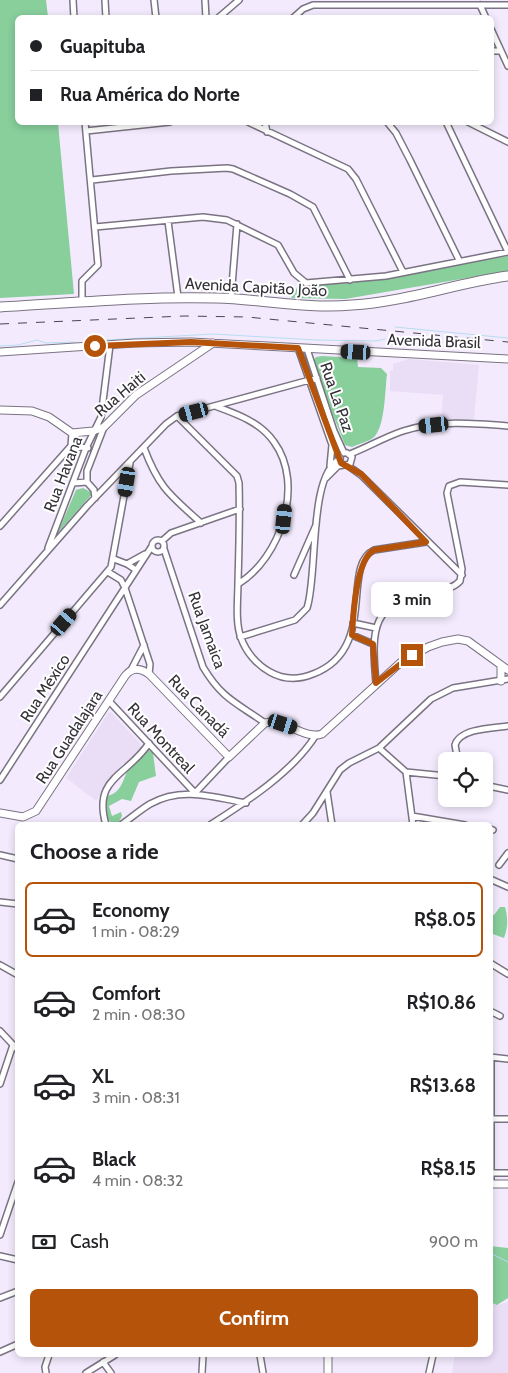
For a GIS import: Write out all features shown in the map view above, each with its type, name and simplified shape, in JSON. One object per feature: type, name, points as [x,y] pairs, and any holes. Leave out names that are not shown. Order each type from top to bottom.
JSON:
[{"type":"highway","name":"Avenida Capitão João","points":[[0,307],[178,297],[231,298],[314,306],[352,306],[382,302],[508,276]]},
{"type":"main road","points":[[188,360],[192,349],[191,342]]},
{"type":"main road","name":"Avenida Brasil","points":[[0,352],[110,345],[214,342],[307,349],[508,359]]},
{"type":"main road","name":"Rua Haiti","points":[[72,433],[93,431],[104,427],[136,395],[214,342]]},
{"type":"main road","points":[[0,410],[42,413],[72,433]]},
{"type":"main road","points":[[316,735],[325,732],[376,683],[412,655],[452,640],[468,642],[506,669],[505,680]]},
{"type":"main road","name":"Rua Canadá","points":[[131,670],[139,669],[149,674],[229,757]]},
{"type":"main road","name":"Rua Guadalajara","points":[[0,813],[23,817],[36,811],[131,670]]},
{"type":"main road","points":[[229,757],[265,723]]},
{"type":"main road","name":"Rua Jamaica","points":[[265,723],[283,724],[316,735]]},
{"type":"main road","points":[[493,1184],[506,1184]]},
{"type":"main road","points":[[328,1357],[328,1373]]},
{"type":"street","points":[[73,0],[74,15]]},
{"type":"street","points":[[105,0],[106,15]]},
{"type":"street","points":[[154,0],[156,15]]},
{"type":"street","points":[[205,0],[206,15]]},
{"type":"street","points":[[222,15],[239,0]]},
{"type":"street","points":[[296,15],[303,9],[313,5],[508,5]]},
{"type":"street","points":[[480,5],[485,15]]},
{"type":"street","points":[[494,36],[508,66]]},
{"type":"street","points":[[494,51],[501,51]]},
{"type":"street","points":[[82,302],[82,281],[98,267],[92,180],[85,125]]},
{"type":"street","points":[[86,131],[116,125]]},
{"type":"street","points":[[254,125],[348,169],[356,179],[403,272]]},
{"type":"street","points":[[266,125],[267,132]]},
{"type":"street","points":[[389,125],[406,153],[459,260]]},
{"type":"street","points":[[95,227],[214,217],[237,224],[278,244],[294,273],[306,283],[350,280],[403,272],[508,252],[447,125]]},
{"type":"street","points":[[474,125],[508,142]]},
{"type":"street","points":[[92,180],[171,171],[232,169],[290,194],[313,207],[350,280]]},
{"type":"street","points":[[168,221],[178,297]]},
{"type":"street","points":[[231,298],[237,224]]},
{"type":"street","name":"Rua Havana","points":[[46,553],[86,448],[101,417],[110,345]]},
{"type":"street","name":"Rua La Paz","points":[[298,348],[331,442],[342,462],[361,474]]},
{"type":"street","name":"Rua La Paz","points":[[307,349],[334,431],[361,474],[426,542],[462,575]]},
{"type":"street","points":[[177,416],[317,378]]},
{"type":"street","points":[[215,406],[247,419],[263,429],[280,452],[287,479],[286,510],[281,530],[260,567],[238,584]]},
{"type":"street","points":[[177,416],[234,472],[239,483],[238,584],[240,637],[262,667],[278,676],[305,677],[328,667],[342,653],[352,635],[362,567],[368,554],[374,550],[426,542]]},
{"type":"street","name":"Rua Havana","points":[[0,605],[95,498],[160,430],[177,416]]},
{"type":"street","points":[[324,481],[333,469],[342,462],[402,431],[421,426],[463,423],[508,426]]},
{"type":"street","name":"Rua Havana","points":[[94,490],[87,482],[87,471],[104,427]]},
{"type":"street","points":[[0,526],[71,446],[72,433]]},
{"type":"street","points":[[240,637],[295,620],[305,612],[310,598],[316,525],[324,481],[330,466],[331,442]]},
{"type":"street","points":[[71,446],[94,449]]},
{"type":"street","points":[[144,448],[155,476],[162,487],[201,523]]},
{"type":"street","points":[[330,466],[350,457]]},
{"type":"street","points":[[1,693],[108,572],[114,559],[130,462]]},
{"type":"street","points":[[73,483],[87,482]]},
{"type":"street","points":[[376,683],[373,644],[376,628],[384,613],[396,601],[409,596],[456,586],[462,575],[447,493],[449,486],[460,482],[508,485]]},
{"type":"street","points":[[95,498],[94,490],[102,491]]},
{"type":"street","points":[[167,559],[152,546],[155,540],[162,541],[171,533],[240,509]]},
{"type":"street","points":[[294,576],[316,525]]},
{"type":"street","points":[[157,552],[164,549],[162,541]]},
{"type":"street","name":"Rua México","points":[[0,780],[152,546]]},
{"type":"street","name":"Rua Jamaica","points":[[164,549],[203,668],[228,699],[265,723]]},
{"type":"street","points":[[127,564],[147,552]]},
{"type":"street","name":"Rua México","points":[[144,558],[157,552]]},
{"type":"street","points":[[114,559],[136,570]]},
{"type":"street","name":"Rua Canadá","points":[[108,572],[121,580],[125,588],[150,664],[149,674]]},
{"type":"street","points":[[353,622],[376,628]]},
{"type":"street","points":[[352,635],[373,644]]},
{"type":"street","name":"Rua Guadalajara","points":[[131,670],[144,645]]},
{"type":"street","points":[[305,822],[313,813],[336,775],[344,766],[379,748],[421,707],[441,692],[454,688],[505,680],[508,687]]},
{"type":"street","name":"Rua Montreal","points":[[109,700],[195,793]]},
{"type":"street","points":[[456,752],[455,745],[462,736],[486,729],[508,726]]},
{"type":"street","points":[[215,822],[246,803],[284,771],[316,735]]},
{"type":"street","points":[[105,822],[102,809],[103,796],[119,773],[140,756],[149,743]]},
{"type":"street","points":[[379,748],[406,772],[438,775]]},
{"type":"street","points":[[195,793],[229,757]]},
{"type":"street","points":[[406,772],[413,822]]},
{"type":"street","points":[[493,786],[508,790]]},
{"type":"street","points":[[327,791],[332,822]]},
{"type":"street","points":[[125,822],[158,800],[195,793],[246,803]]},
{"type":"street","points":[[412,816],[447,822]]},
{"type":"street","points":[[500,865],[508,853]]},
{"type":"street","points":[[0,855],[15,858]]},
{"type":"street","points":[[493,881],[507,887]]},
{"type":"street","points":[[0,902],[15,904]]},
{"type":"street","points":[[0,965],[15,973]]},
{"type":"street","points":[[493,965],[508,974]]},
{"type":"street","points":[[493,1012],[500,1016]]},
{"type":"street","points":[[0,1031],[15,1047],[0,1084]]},
{"type":"street","points":[[493,1056],[508,1059]]},
{"type":"street","points":[[493,1119],[508,1119]]},
{"type":"street","points":[[493,1173],[508,1173]]},
{"type":"street","points":[[0,1235],[15,1191]]},
{"type":"street","points":[[0,1256],[15,1259]]},
{"type":"street","points":[[0,1298],[15,1292]]},
{"type":"street","points":[[0,1352],[15,1345]]},
{"type":"street","points":[[46,1373],[45,1367],[48,1357]]},
{"type":"street","points":[[86,1373],[112,1357]]},
{"type":"street","points":[[202,1357],[202,1373]]},
{"type":"street","points":[[260,1357],[263,1373]]},
{"type":"street","points":[[429,1373],[433,1357]]},
{"type":"street","points":[[103,1362],[111,1373]]},
{"type":"shaded area","points":[[409,359],[479,365],[474,419],[441,420],[443,395],[390,391],[390,371],[393,370],[393,364]]},
{"type":"shaded area","points":[[111,712],[140,743],[141,748],[138,755],[127,764],[123,763],[96,801],[66,778],[108,713]]},
{"type":"shaded area","points":[[508,1302],[508,1373],[452,1373],[455,1357],[493,1357],[493,1303],[497,1305]]},
{"type":"green space","points":[[0,0],[46,0],[48,15],[15,15],[15,125],[58,125],[74,294],[0,298]]},
{"type":"green space","points":[[508,256],[508,271],[345,299],[291,298],[298,286],[350,283]]},
{"type":"green space","points":[[316,357],[357,358],[358,367],[381,368],[387,374],[380,426],[373,438],[368,441],[352,447],[345,445],[312,363]]},
{"type":"green space","points":[[83,488],[93,493],[57,534],[76,490]]},
{"type":"green space","points":[[148,749],[153,753],[156,776],[139,782],[131,801],[122,799],[109,806],[112,816],[121,812],[122,816],[119,822],[111,822],[105,814],[107,796],[117,791],[129,767]]},
{"type":"green space","points":[[500,907],[505,907],[507,926],[504,938],[493,934],[494,915]]},
{"type":"green space","points":[[493,1246],[508,1248],[508,1298],[497,1305],[493,1303]]},
{"type":"waterway","points":[[395,327],[508,338]]},
{"type":"waterway","points":[[88,341],[213,334],[316,340],[376,341],[385,339]]},
{"type":"waterway","points":[[0,346],[18,345],[37,340],[46,343],[75,342]]},
{"type":"waterway","points":[[493,1254],[508,1262]]},
{"type":"railway","points":[[0,324],[184,316],[247,317],[508,342]]},
{"type":"route","points":[[95,346],[191,342],[255,344],[298,348],[331,442],[341,463],[361,474],[426,542],[374,550],[368,554],[362,567],[354,608],[352,635],[373,644],[376,683],[412,655]]}]
